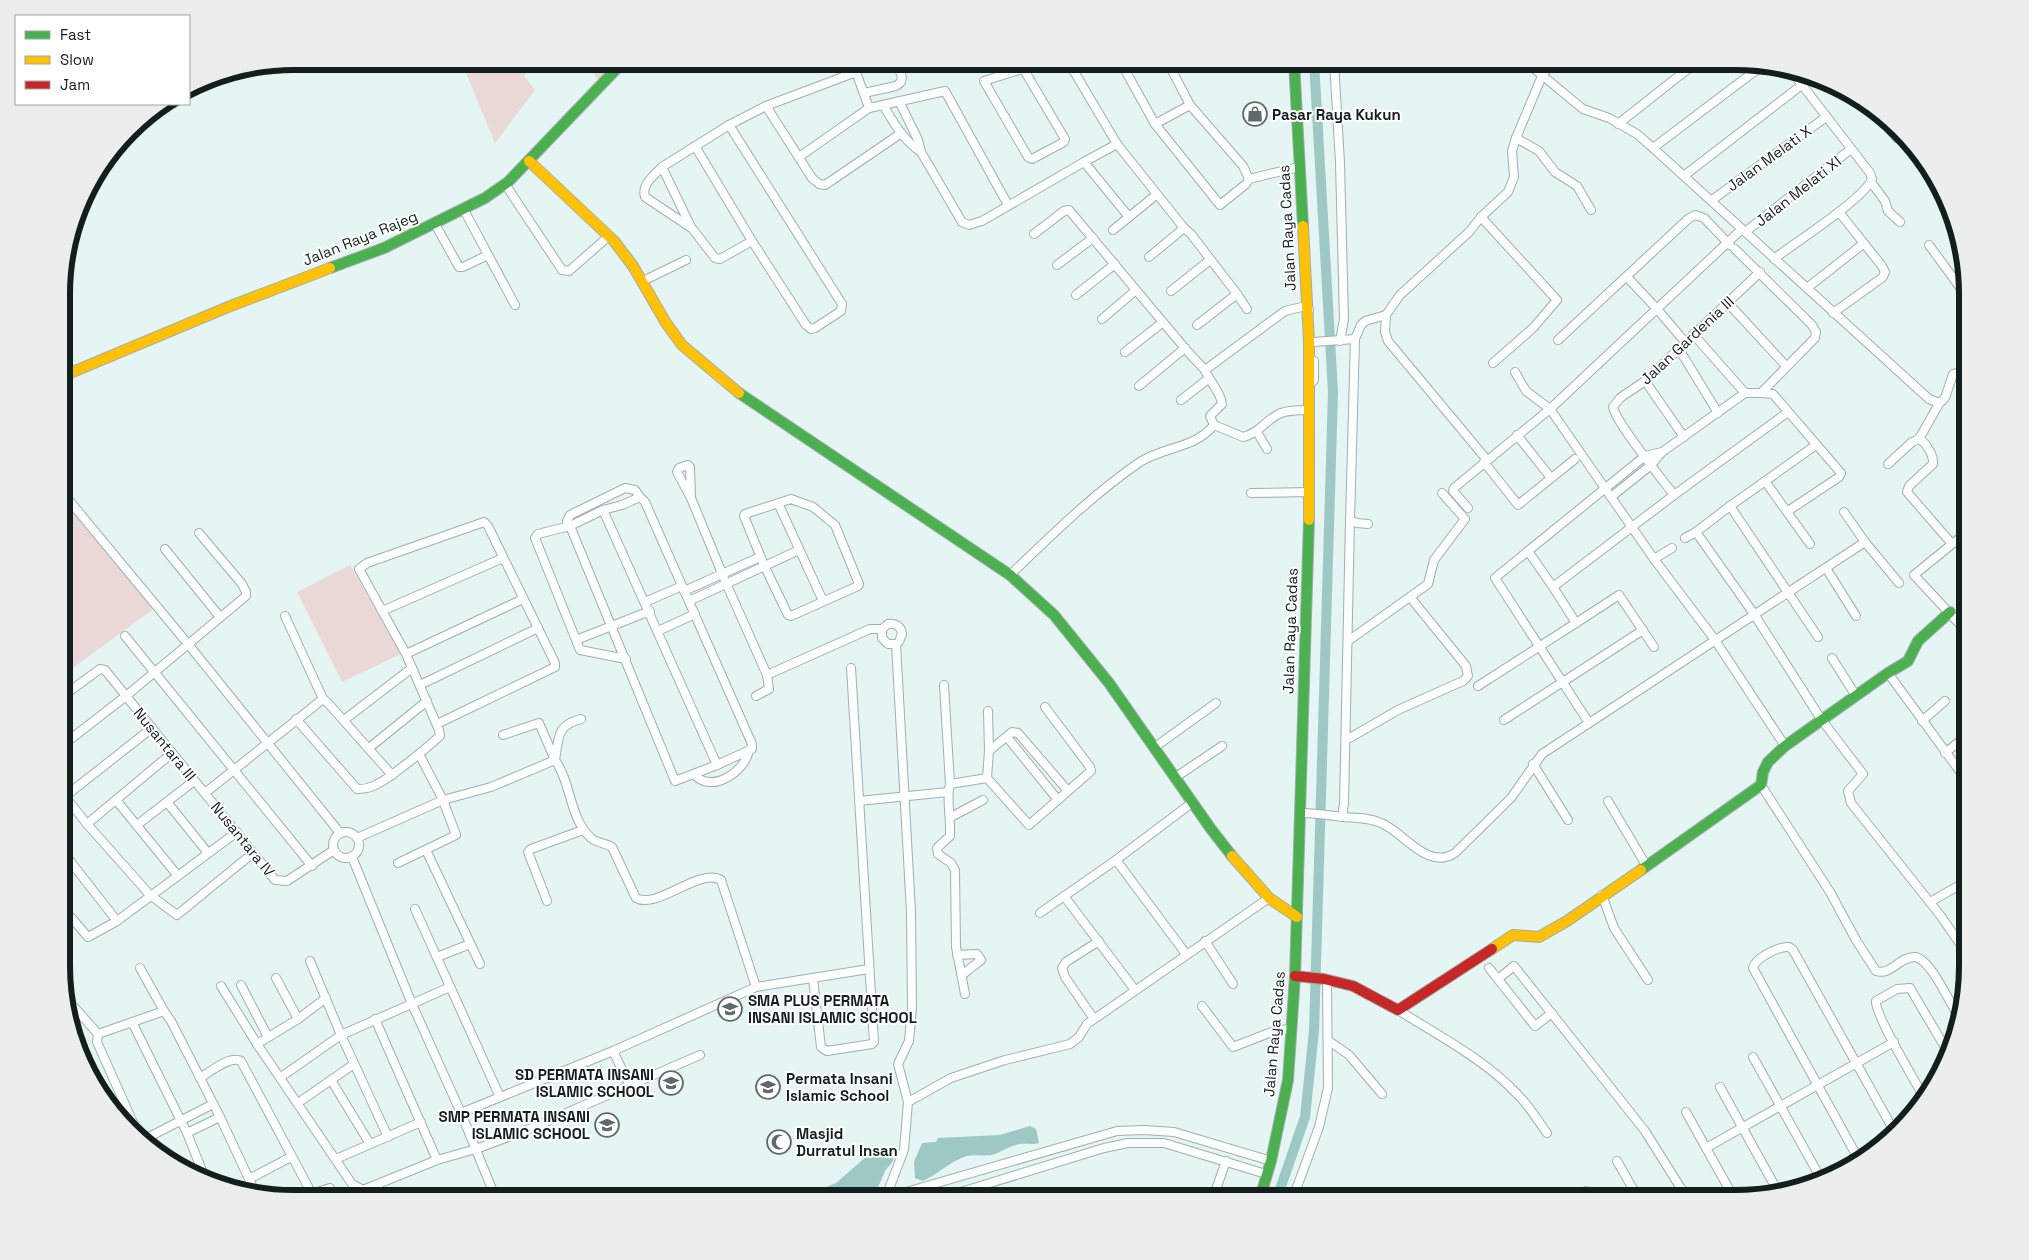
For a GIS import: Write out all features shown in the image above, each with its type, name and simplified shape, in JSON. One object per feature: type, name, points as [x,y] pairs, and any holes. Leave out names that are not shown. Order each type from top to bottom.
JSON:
[{"type":"street","name":"Jalan Raya Rajeg","points":[[70,373],[228,306],[384,248],[464,210],[505,184],[615,70]]},
{"type":"street","points":[[864,93],[896,86],[901,82],[902,77],[899,70]]},
{"type":"street","points":[[1024,70],[1065,139],[1064,142],[1032,159],[1028,157],[984,81],[1024,70]]},
{"type":"street","points":[[1073,70],[1117,144],[1156,195],[1191,234],[1237,294],[1246,309]]},
{"type":"street","points":[[1125,70],[1155,124],[1220,205],[1246,184],[1249,179],[1299,167]]},
{"type":"street","points":[[1172,70],[1190,104],[1243,166],[1249,179]]},
{"type":"street","name":"Jalan Raya Cadas","points":[[1262,1190],[1288,1080],[1295,976],[1310,492],[1309,342],[1294,70]]},
{"type":"street","points":[[1335,70],[1340,163],[1344,319],[1337,341]]},
{"type":"street","points":[[1536,70],[1583,109],[1609,118],[1653,148],[1685,175],[1833,313],[1929,399],[1940,402]]},
{"type":"street","points":[[1546,70],[1516,138],[1512,151],[1514,177],[1508,192],[1481,217],[1469,232],[1400,295],[1386,314],[1385,332],[1388,341],[1486,461],[1518,505],[1575,459]]},
{"type":"street","points":[[1618,124],[1687,70]]},
{"type":"street","points":[[1653,148],[1755,71]]},
{"type":"street","points":[[691,228],[645,197],[644,189],[662,167],[729,125],[766,106],[856,72],[869,108]]},
{"type":"street","points":[[1797,79],[1870,173],[1871,182],[1885,201],[1888,211],[1900,222]]},
{"type":"street","points":[[1685,175],[1805,81]]},
{"type":"street","points":[[800,157],[869,108],[945,91],[1008,205]]},
{"type":"street","points":[[899,101],[918,140],[921,152],[962,222],[969,225],[977,223],[1117,144]]},
{"type":"street","points":[[883,104],[900,134],[921,152]]},
{"type":"street","points":[[1155,124],[1190,104]]},
{"type":"street","points":[[766,106],[812,178],[819,184],[826,185],[900,134]]},
{"type":"street","name":"Jalan Melati X","points":[[1712,200],[1826,117]]},
{"type":"street","points":[[695,146],[752,242],[808,327],[815,328],[841,311],[842,304],[729,125]]},
{"type":"street","points":[[1516,138],[1539,151],[1555,172],[1577,186],[1591,210]]},
{"type":"street","name":"Jalan Melati XI","points":[[1468,508],[1453,490],[1550,409],[1657,309],[1732,246],[1743,230],[1851,149]]},
{"type":"street","points":[[529,161],[609,236],[643,281],[666,322],[682,344],[750,401],[889,492],[1010,575],[1054,615],[1109,683],[1230,852],[1269,898],[1297,917]]},
{"type":"street","points":[[1084,162],[1129,217]]},
{"type":"street","points":[[662,167],[691,228],[711,254],[720,260],[752,242]]},
{"type":"street","points":[[1774,258],[1839,212],[1871,182]]},
{"type":"street","points":[[505,184],[562,270],[568,271],[609,236]]},
{"type":"street","points":[[1113,230],[1156,195]]},
{"type":"street","points":[[464,210],[516,305]]},
{"type":"street","points":[[1034,234],[1064,211],[1069,210],[1162,322],[1205,370],[1208,379],[1222,400],[1222,404],[1210,416],[1214,425],[1243,437],[1257,432],[1278,414],[1288,411],[1309,410]]},
{"type":"street","points":[[1833,313],[1884,275],[1885,272],[1839,212]]},
{"type":"street","points":[[1558,340],[1688,219],[1695,215],[1704,218],[1815,329],[1816,336],[1812,342],[1761,393]]},
{"type":"street","points":[[1481,217],[1557,300],[1533,328],[1492,363]]},
{"type":"street","points":[[435,224],[459,266],[463,267],[488,254]]},
{"type":"street","points":[[1149,257],[1184,228]]},
{"type":"street","points":[[1057,265],[1093,238]]},
{"type":"street","points":[[1807,288],[1863,244]]},
{"type":"street","points":[[1929,245],[1959,286]]},
{"type":"street","points":[[643,281],[686,260]]},
{"type":"street","points":[[1171,291],[1210,260]]},
{"type":"street","points":[[1076,295],[1115,264]]},
{"type":"street","name":"Jalan Gardenia III","points":[[1645,456],[1614,412],[1613,407],[1620,398],[1645,381],[1760,272]]},
{"type":"street","points":[[1626,277],[1685,342]]},
{"type":"street","points":[[1102,319],[1136,290]]},
{"type":"street","points":[[1197,325],[1237,294]]},
{"type":"street","points":[[1728,303],[1786,366]]},
{"type":"street","points":[[1205,370],[1285,312],[1306,306],[1311,313],[1313,342],[1314,380],[1309,386]]},
{"type":"street","points":[[1342,817],[1346,740],[1355,339],[1357,331],[1365,321],[1386,314]]},
{"type":"street","points":[[1125,352],[1162,322]]},
{"type":"street","points":[[1693,334],[1745,393]]},
{"type":"street","points":[[1313,342],[1355,339]]},
{"type":"street","points":[[1139,386],[1185,348]]},
{"type":"street","points":[[1679,349],[1718,413]]},
{"type":"street","points":[[1515,372],[1526,391],[1550,409],[1654,559],[1715,640],[1785,746]]},
{"type":"street","points":[[1888,464],[1919,438],[1944,398],[1953,374],[1959,372]]},
{"type":"street","points":[[1181,400],[1208,379]]},
{"type":"street","points":[[1645,381],[1684,437]]},
{"type":"street","points":[[1611,497],[1651,465],[1662,452],[1745,393],[1761,393],[1773,394],[1840,471],[1840,476],[1788,511]]},
{"type":"street","points":[[1553,587],[1632,526],[1788,412]]},
{"type":"street","points":[[1010,575],[1056,532],[1140,463],[1195,441],[1214,425]]},
{"type":"street","points":[[1257,432],[1266,449]]},
{"type":"street","points":[[1517,435],[1552,478]]},
{"type":"street","points":[[1919,438],[1923,440],[1931,455],[1933,464],[1909,486],[1907,492],[1952,544]]},
{"type":"street","points":[[1686,538],[1816,445]]},
{"type":"street","points":[[1589,722],[1494,578],[1645,456],[1662,452]]},
{"type":"street","points":[[1645,456],[1674,495]]},
{"type":"street","points":[[1766,481],[1810,544]]},
{"type":"street","points":[[694,774],[705,783],[723,780],[736,772],[743,764],[748,757],[749,750],[752,748],[751,742],[645,502],[635,490],[625,488],[570,515],[567,521],[612,625],[675,781],[749,750]]},
{"type":"street","points":[[1251,493],[1310,492]]},
{"type":"street","points":[[1348,641],[1428,584],[1434,560],[1464,519],[1442,493]]},
{"type":"street","points":[[626,659],[580,650],[536,538],[538,534],[569,526],[603,510],[622,505],[640,497]]},
{"type":"street","points":[[692,498],[722,574],[768,675],[769,689],[756,696]]},
{"type":"street","points":[[794,499],[813,507],[837,528],[858,586],[791,616],[788,614],[762,561],[744,516],[745,514],[778,503],[794,499]]},
{"type":"street","points":[[70,501],[340,833]]},
{"type":"street","points":[[778,503],[823,601]]},
{"type":"street","points":[[1730,506],[1790,592],[1818,638]]},
{"type":"street","points":[[603,510],[650,611],[717,765]]},
{"type":"street","points":[[1844,512],[1865,542],[1899,583]]},
{"type":"street","points":[[1350,520],[1368,524]]},
{"type":"street","points":[[296,719],[357,789],[365,790],[392,775],[440,736],[437,724],[406,654],[360,572],[361,566],[367,562],[484,522],[488,526],[555,663],[554,668],[437,724]]},
{"type":"street","points":[[1696,532],[1754,614],[1822,718],[1863,774],[1848,791],[1851,803],[1930,902],[1959,943]]},
{"type":"street","points":[[70,740],[126,696],[246,596],[242,584],[199,533]]},
{"type":"street","points":[[1959,538],[1914,575],[1959,623]]},
{"type":"street","points":[[1300,813],[1371,819],[1380,822],[1428,856],[1444,858],[1454,853],[1510,798],[1542,754],[1865,542]]},
{"type":"street","points":[[1654,559],[1672,548]]},
{"type":"street","points":[[165,549],[220,617]]},
{"type":"street","points":[[645,602],[722,574],[799,550]]},
{"type":"street","points":[[1528,551],[1576,623]]},
{"type":"street","points":[[382,611],[503,558]]},
{"type":"street","points":[[690,601],[726,583],[762,561]]},
{"type":"street","points":[[1826,568],[1856,616]]},
{"type":"street","points":[[1478,686],[1619,595],[1654,647]]},
{"type":"street","points":[[1346,740],[1398,710],[1463,681],[1468,676],[1466,666],[1410,596]]},
{"type":"street","points":[[406,654],[523,600]]},
{"type":"street","points":[[576,640],[650,611]]},
{"type":"street","points":[[1950,612],[1925,633],[1908,661],[1822,718],[1785,746],[1768,762],[1763,772],[1761,785],[1830,892],[1856,940],[1876,971],[1884,972],[1911,958],[1917,957],[1922,960],[1936,978],[1955,1010]]},
{"type":"street","points":[[658,631],[696,614]]},
{"type":"street","points":[[285,616],[323,699],[392,775]]},
{"type":"street","points":[[768,675],[870,629],[882,629],[888,624],[896,624],[900,627],[902,634],[899,642],[892,645],[884,642],[881,633],[882,629]]},
{"type":"street","points":[[420,685],[538,628]]},
{"type":"street","points":[[1504,720],[1642,630]]},
{"type":"street","points":[[125,636],[312,866]]},
{"type":"street","points":[[888,1190],[904,1150],[908,1102],[898,1064],[909,1041],[912,1007],[911,912],[896,644]]},
{"type":"street","points":[[1832,658],[1856,696]]},
{"type":"street","name":"Nusantara III","points":[[70,691],[102,668],[205,793]]},
{"type":"street","points":[[344,720],[412,668]]},
{"type":"street","points":[[813,979],[821,1047],[823,1050],[869,1046],[874,1042],[851,668]]},
{"type":"street","points":[[1888,673],[1959,770]]},
{"type":"street","points":[[944,685],[951,817],[950,836],[937,848],[938,854],[951,864],[955,870],[957,955],[965,994]]},
{"type":"street","points":[[205,793],[323,699]]},
{"type":"street","points":[[369,748],[427,701]]},
{"type":"street","points":[[1922,720],[1945,701]]},
{"type":"street","points":[[1155,747],[1216,704]]},
{"type":"street","points":[[988,711],[989,751],[987,778],[1029,825],[1090,772],[1091,769],[1045,707]]},
{"type":"street","points":[[555,760],[560,731],[564,726],[581,719]]},
{"type":"street","points":[[503,735],[539,723],[555,760],[563,772],[574,810],[583,830],[593,840],[606,843],[612,847],[633,894],[641,901],[652,900],[710,878],[721,880],[756,987]]},
{"type":"street","points":[[70,791],[152,728]]},
{"type":"street","points":[[989,751],[1012,732],[1018,733],[1068,791]]},
{"type":"street","points":[[1007,736],[1058,800]]},
{"type":"street","points":[[1946,753],[1959,741]]},
{"type":"street","points":[[1176,777],[1222,746]]},
{"type":"street","points":[[86,824],[172,753]]},
{"type":"street","points":[[398,863],[456,835],[443,800],[419,754]]},
{"type":"street","points":[[357,838],[443,800],[491,787],[555,760]]},
{"type":"street","points":[[1533,764],[1568,820]]},
{"type":"street","points":[[859,801],[905,796],[949,788],[987,778]]},
{"type":"street","points":[[137,825],[194,781]]},
{"type":"street","points":[[1398,1010],[1513,935],[1539,937],[1566,921],[1735,805],[1761,785]]},
{"type":"street","name":"Nusantara IV","points":[[205,793],[276,880],[286,881],[312,866],[334,850]]},
{"type":"street","points":[[116,800],[178,876]]},
{"type":"street","points":[[951,817],[983,800]]},
{"type":"street","points":[[1608,801],[1646,865]]},
{"type":"street","points":[[167,802],[208,853]]},
{"type":"street","points":[[1040,913],[1116,860],[1193,802]]},
{"type":"street","points":[[70,804],[150,895],[177,915],[253,853]]},
{"type":"street","points":[[547,901],[528,852],[531,849],[583,830]]},
{"type":"street","points":[[70,916],[88,937],[118,921],[150,895],[237,832]]},
{"type":"street","points":[[340,833],[352,833],[357,838],[359,845],[357,852],[352,857],[341,858],[334,850],[333,840],[340,833]]},
{"type":"street","points":[[426,850],[480,964]]},
{"type":"street","points":[[352,857],[412,1004],[461,1112],[492,1190]]},
{"type":"street","points":[[1116,860],[1186,954]]},
{"type":"street","points":[[70,861],[118,921]]},
{"type":"street","points":[[1930,902],[1959,886]]},
{"type":"street","points":[[1602,895],[1614,928],[1648,980]]},
{"type":"street","points":[[1064,896],[1135,990]]},
{"type":"street","points":[[908,1102],[951,1078],[1005,1060],[1070,1044],[1079,1037],[1087,1024],[1269,898]]},
{"type":"street","points":[[415,909],[500,1097]]},
{"type":"street","points":[[1094,1019],[1065,977],[1062,968],[1066,962],[1099,941]]},
{"type":"street","points":[[1205,941],[1233,984]]},
{"type":"street","points":[[437,957],[470,944]]},
{"type":"street","points":[[1856,1154],[1753,968],[1756,962],[1786,946],[1793,950],[1891,1126]]},
{"type":"street","points":[[957,955],[977,954],[981,960],[962,975]]},
{"type":"street","points":[[310,961],[341,1035],[388,1137]]},
{"type":"street","points":[[1498,979],[1514,966],[1645,1131],[1683,1190]]},
{"type":"street","points":[[140,968],[171,1021],[214,1104],[252,1186]]},
{"type":"street","points":[[1489,968],[1535,1026],[1552,1013]]},
{"type":"street","points":[[461,1112],[613,1051],[756,987],[869,970]]},
{"type":"street","points":[[1295,976],[1326,979],[1352,986],[1398,1010],[1465,1051],[1500,1078],[1520,1097],[1547,1134]]},
{"type":"street","points":[[276,978],[298,1019]]},
{"type":"street","points":[[1296,1190],[1319,1127],[1328,1088],[1326,979]]},
{"type":"street","points":[[241,985],[268,1037]]},
{"type":"street","points":[[221,986],[352,1184],[363,1190],[437,1160],[476,1149],[527,1130],[700,1055]]},
{"type":"street","points":[[1921,1090],[1875,1004],[1888,992],[1905,987],[1910,988],[1944,1046]]},
{"type":"street","points":[[282,1077],[341,1035],[450,988]]},
{"type":"street","points":[[258,1044],[298,1019],[326,998]]},
{"type":"street","points":[[1202,1006],[1233,1047],[1274,1031],[1290,1029]]},
{"type":"street","points":[[74,1007],[98,1034],[97,1042],[130,1118]]},
{"type":"street","points":[[98,1034],[164,1011]]},
{"type":"street","points":[[375,1020],[437,1160]]},
{"type":"street","points":[[132,1022],[187,1133],[202,1170]]},
{"type":"street","points":[[1328,1040],[1349,1055],[1382,1094]]},
{"type":"street","points":[[1706,1148],[1741,1126],[1894,1042]]},
{"type":"street","points":[[613,1051],[630,1086]]},
{"type":"street","points":[[1752,1057],[1818,1174]]},
{"type":"street","points":[[200,1078],[230,1060],[236,1059],[241,1061],[310,1190]]},
{"type":"street","points":[[298,1103],[354,1064]]},
{"type":"street","points":[[331,1080],[370,1144]]},
{"type":"street","points":[[1720,1087],[1775,1187]]},
{"type":"street","points":[[149,1136],[214,1104]]},
{"type":"street","points":[[1686,1112],[1730,1190]]},
{"type":"street","points":[[187,1133],[220,1117]]},
{"type":"street","points":[[336,1159],[421,1122]]},
{"type":"street","points":[[914,1190],[1117,1131],[1174,1132],[1270,1161]]},
{"type":"street","points":[[965,1190],[1104,1148],[1128,1143],[1164,1143],[1266,1174]]},
{"type":"street","points":[[249,1179],[291,1157]]},
{"type":"street","points":[[1216,1190],[1226,1161]]},
{"type":"street","points":[[1617,1161],[1633,1190]]},
{"type":"street","points":[[324,1190],[330,1188]]},
{"type":"shaded area","points":[[465,70],[528,70],[524,76],[535,90],[495,143]]},
{"type":"shaded area","points":[[591,70],[610,70],[599,81]]},
{"type":"shaded area","points":[[70,509],[156,607],[70,670]]},
{"type":"shaded area","points":[[350,565],[401,654],[342,682],[297,592]]},
{"type":"water","points":[[1030,1126],[1036,1129],[1039,1143],[1016,1145],[992,1155],[967,1156],[955,1161],[923,1181],[915,1178],[914,1162],[922,1143],[936,1142],[938,1138],[1000,1135]]},
{"type":"water","points":[[881,1150],[894,1153],[893,1161],[885,1171],[877,1190],[819,1190],[836,1183],[867,1156]]},
{"type":"waterway","points":[[1280,1190],[1305,1117],[1314,1031],[1333,392],[1315,70]]},
{"type":"traffic: fast","points":[[330,268],[384,248],[485,198],[508,182],[615,70]]},
{"type":"traffic: fast","points":[[1294,70],[1303,226]]},
{"type":"traffic: fast","points":[[739,393],[1010,575],[1054,615],[1109,683],[1232,856]]},
{"type":"traffic: fast","points":[[1262,1190],[1271,1161],[1288,1080],[1295,976],[1309,520]]},
{"type":"traffic: fast","points":[[1641,870],[1761,785],[1763,772],[1768,762],[1785,746],[1908,661],[1918,641],[1950,612]]},
{"type":"traffic: slow","points":[[529,161],[614,241],[633,266],[666,323],[682,345],[739,393]]},
{"type":"traffic: slow","points":[[1303,226],[1309,342],[1309,520]]},
{"type":"traffic: slow","points":[[70,373],[228,307],[330,268]]},
{"type":"traffic: slow","points":[[1232,856],[1269,898],[1297,917]]},
{"type":"traffic: slow","points":[[1492,949],[1513,935],[1539,937],[1567,921],[1641,870]]},
{"type":"traffic: jam","points":[[1295,976],[1324,979],[1353,986],[1398,1010],[1492,949]]},
{"type":"place","name":"Pasar Raya Kukun","points":[[1255,114]]},
{"type":"place","name":"SMA PLUS PERMATA INSANI ISLAMIC SCHOOL","points":[[730,1009]]},
{"type":"place","name":"SD PERMATA INSANI ISLAMIC SCHOOL","points":[[671,1083]]},
{"type":"place","name":"Permata Insani Islamic School","points":[[768,1087]]},
{"type":"place","name":"SMP PERMATA INSANI ISLAMIC SCHOOL","points":[[607,1125]]},
{"type":"place","name":"Masjid Durratul Insan","points":[[779,1142]]}]
